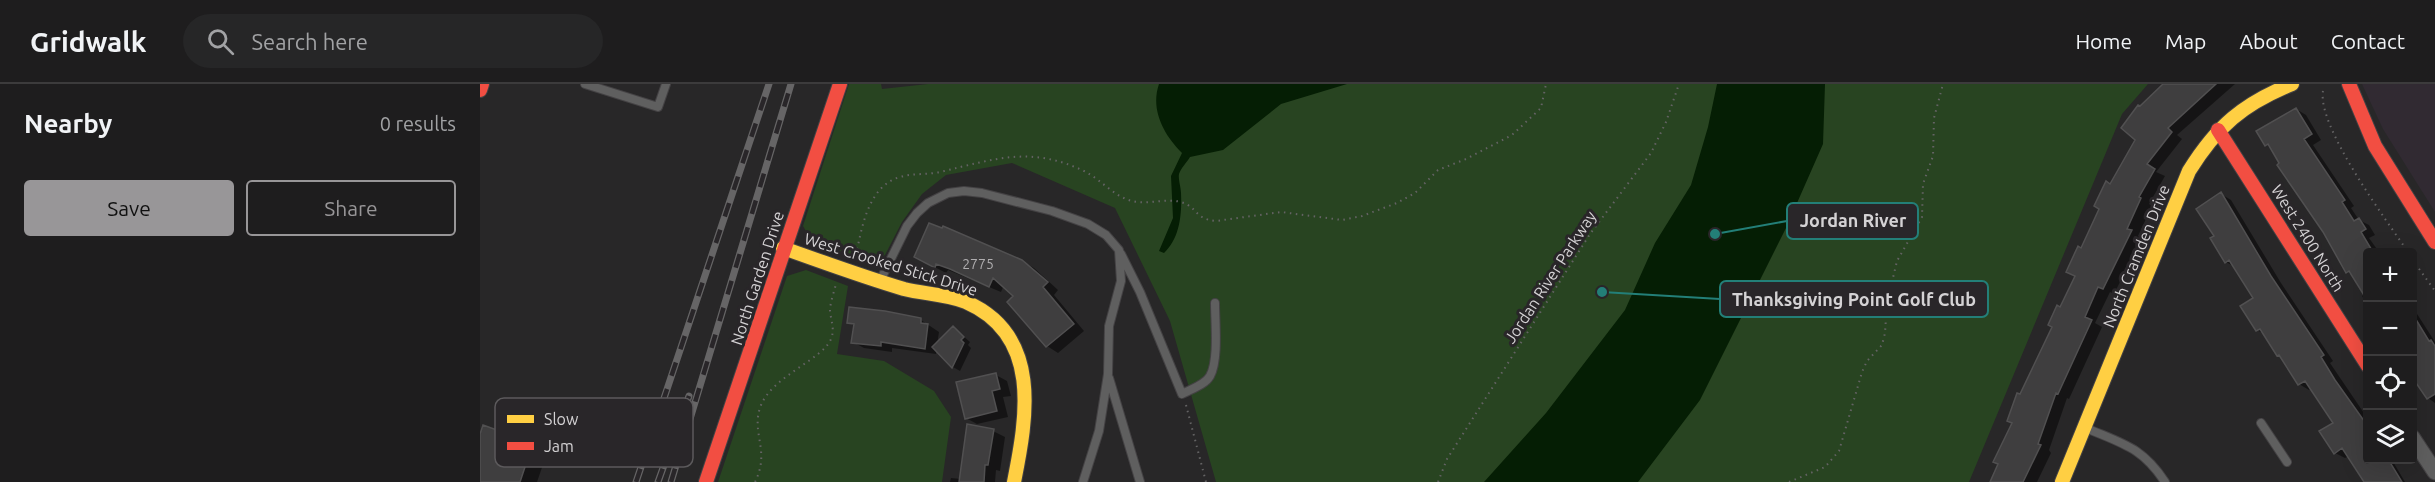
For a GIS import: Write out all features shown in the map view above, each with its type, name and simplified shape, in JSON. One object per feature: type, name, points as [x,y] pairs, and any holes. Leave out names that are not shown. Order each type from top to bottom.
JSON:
[{"type":"street","points":[[480,90],[482,84]]},
{"type":"street","name":"North Garden Drive","points":[[706,482],[840,84]]},
{"type":"street","name":"North Cramden Drive","points":[[2062,482],[2189,171],[2200,152],[2238,110],[2292,84]]},
{"type":"street","points":[[2349,84],[2361,118],[2378,150],[2435,242]]},
{"type":"street","name":"West 2400 North","points":[[2218,130],[2363,360]]},
{"type":"street","name":"West Crooked Stick Drive","points":[[783,248],[911,290],[967,303],[993,320],[1006,333],[1024,370],[1027,387],[1025,424],[1014,482]]},
{"type":"street","points":[[2417,445],[2435,472]]},
{"type":"lane","points":[[585,84],[658,107],[666,84]]},
{"type":"lane","points":[[881,281],[907,226],[917,213],[928,203],[948,193],[964,191],[982,193],[1052,211],[1088,224],[1106,235],[1119,250],[1140,292],[1182,394],[1204,382],[1211,375],[1215,355],[1215,303]]},
{"type":"lane","points":[[1083,482],[1099,431],[1108,374],[1109,326],[1121,281],[1119,250]]},
{"type":"lane","points":[[1108,374],[1140,482]]},
{"type":"lane","points":[[2262,423],[2287,462]]},
{"type":"lane","points":[[2084,427],[2138,451],[2152,463],[2164,482]]},
{"type":"path","points":[[1171,200],[1188,205],[1202,219],[1216,221],[1281,212],[1332,219],[1362,216],[1409,197],[1438,170],[1466,159],[1512,135],[1541,108],[1546,84]]},
{"type":"path","name":"Jordan River Parkway","points":[[1438,482],[1447,459],[1575,257],[1651,153],[1666,122],[1679,84]]},
{"type":"path","points":[[1790,482],[1825,467],[1839,451],[1862,372],[1867,362],[1882,345],[1887,303],[1897,261],[1922,217],[1923,184],[1933,156],[1934,118],[1943,84]]},
{"type":"path","points":[[2324,92],[2322,102],[2329,122],[2356,176],[2405,248]]},
{"type":"path","points":[[2417,266],[2435,291]]},
{"type":"path","points":[[755,482],[763,461],[758,422],[762,403],[788,374],[823,350],[831,340],[834,330],[830,310],[837,281]]},
{"type":"path","points":[[1182,394],[1191,417],[1206,482]]},
{"type":"shaded area","points":[[849,84],[881,84],[882,89],[928,84],[2148,84],[2122,114],[1969,482],[1216,482],[1170,321],[1115,208],[1012,163],[946,175],[922,194],[902,222],[885,255],[870,263],[813,243],[803,226]]},
{"type":"shaded area","points":[[1159,84],[1347,84],[1281,104],[1223,150],[1190,157],[1179,174],[1181,201],[1177,233],[1164,253],[1159,251],[1173,218],[1171,176],[1182,153],[1160,122],[1156,103]]},
{"type":"shaded area","points":[[1717,84],[1825,84],[1823,144],[1786,228],[1700,400],[1638,482],[1484,482],[1546,413],[1625,310],[1655,243],[1691,185],[1708,127]]},
{"type":"shaded area","points":[[2362,84],[2435,84],[2435,212],[2383,129]]},
{"type":"shaded area","points":[[806,270],[848,286],[837,354],[884,361],[934,391],[951,417],[942,482],[718,482],[787,276]]},
{"type":"building","points":[[2163,84],[2216,84],[2168,128],[2172,132],[2147,164],[2155,169],[2139,197],[2141,198],[2127,229],[2132,230],[2103,289],[2098,287],[2085,317],[2092,320],[2058,394],[2056,393],[2038,444],[2041,445],[2023,482],[1990,482],[1998,464],[1993,462],[2012,423],[2007,421],[2017,393],[2020,394],[2052,327],[2048,325],[2057,305],[2060,307],[2075,276],[2066,272],[2078,246],[2081,248],[2099,209],[2094,206],[2106,181],[2110,184],[2135,140],[2121,128],[2138,105],[2140,106]]},
{"type":"building","points":[[2296,108],[2312,134],[2304,139],[2345,200],[2342,202],[2354,221],[2359,218],[2366,229],[2361,232],[2371,248],[2363,248],[2363,294],[2349,271],[2346,273],[2323,232],[2277,165],[2279,163],[2268,144],[2265,146],[2256,131]]},
{"type":"building","points":[[2221,192],[2271,276],[2324,355],[2321,357],[2335,380],[2363,419],[2363,464],[2391,464],[2402,482],[2364,482],[2342,448],[2334,454],[2319,431],[2333,423],[2305,381],[2298,385],[2260,329],[2256,331],[2240,306],[2253,298],[2229,260],[2225,263],[2210,238],[2214,236],[2196,209]]},
{"type":"building","points":[[929,223],[942,228],[943,226],[1022,260],[1048,282],[1043,287],[1074,324],[1046,347],[1007,302],[1013,296],[993,278],[989,287],[936,264],[935,268],[914,257]]},
{"type":"building","points":[[849,307],[921,318],[921,323],[928,324],[925,349],[881,342],[881,346],[851,343],[854,324],[847,323]]},
{"type":"building","points":[[2417,321],[2429,341],[2431,340],[2435,346],[2435,394],[2427,399],[2417,384]]},
{"type":"building","points":[[953,326],[964,337],[961,340],[964,343],[952,368],[932,347]]},
{"type":"building","points":[[996,373],[1000,389],[992,391],[997,411],[965,419],[956,382]]},
{"type":"building","points":[[967,424],[994,429],[988,465],[985,465],[984,482],[959,482]]},
{"type":"building","points":[[483,425],[495,429],[495,467],[525,467],[520,482],[480,482],[480,434]]},
{"type":"railway","points":[[664,398],[769,84]]},
{"type":"railway","points":[[693,409],[791,84]]},
{"type":"railway","points":[[636,482],[641,467]]},
{"type":"railway","points":[[658,482],[663,467]]},
{"type":"railway","points":[[671,482],[676,467]]},
{"type":"traffic: slow","points":[[2062,482],[2189,171],[2210,141],[2233,118],[2245,108],[2292,84]]},
{"type":"traffic: slow","points":[[783,248],[904,289],[958,299],[990,317],[1007,335],[1018,356],[1023,380],[1025,405],[1023,431],[1014,482]]},
{"type":"traffic: jam","points":[[480,90],[482,84]]},
{"type":"traffic: jam","points":[[706,482],[840,84]]},
{"type":"traffic: jam","points":[[2349,84],[2375,146],[2435,242]]},
{"type":"traffic: jam","points":[[2218,130],[2363,358]]},
{"type":"place","name":"Jordan River","points":[[1715,234]]},
{"type":"place","name":"Thanksgiving Point Golf Club","points":[[1602,292]]}]
